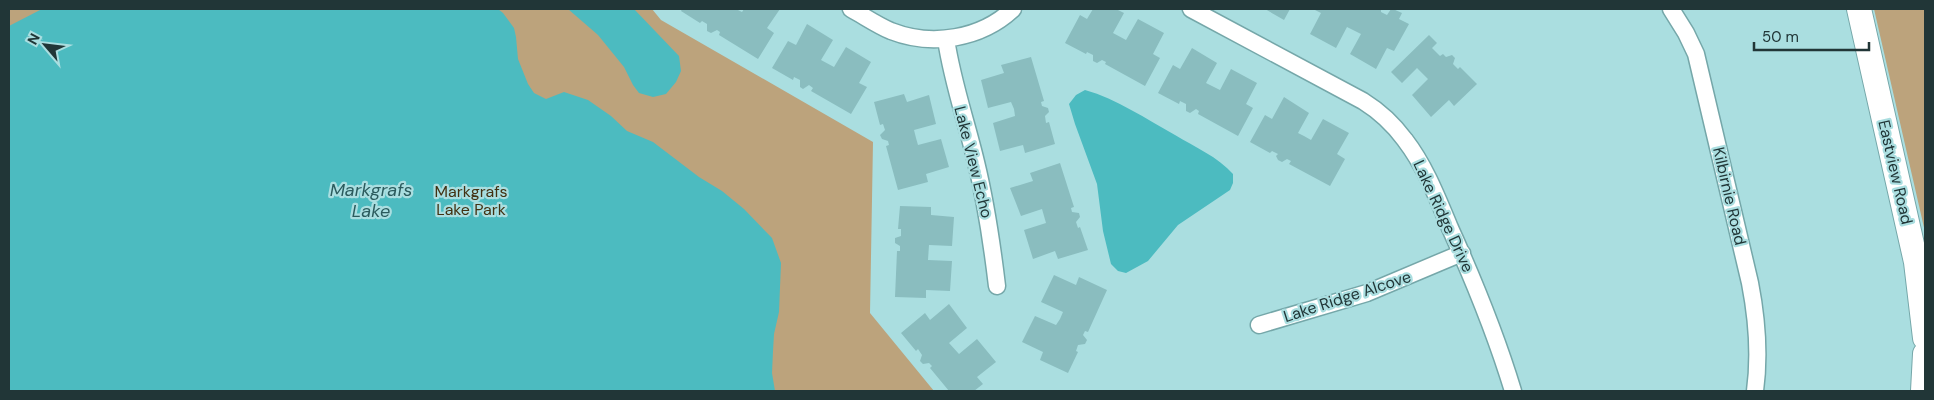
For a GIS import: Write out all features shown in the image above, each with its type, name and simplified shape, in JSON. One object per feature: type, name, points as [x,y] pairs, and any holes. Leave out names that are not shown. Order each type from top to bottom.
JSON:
[{"type":"street","points":[[851,9],[886,29],[900,34],[946,39],[983,29],[1000,20],[1013,9]]},
{"type":"street","name":"Lake Ridge Drive","points":[[1191,9],[1355,96],[1384,117],[1401,135],[1419,160],[1462,253],[1486,312],[1513,391]]},
{"type":"street","name":"Kilbirnie Road","points":[[1670,9],[1686,33],[1696,54],[1750,282],[1758,346],[1755,391]]},
{"type":"street","name":"Eastview Road","points":[[1859,9],[1916,262],[1925,338]]},
{"type":"street","name":"Lake View Echo","points":[[946,39],[956,90],[982,186],[998,286]]},
{"type":"street","name":"Lake Ridge Alcove","points":[[1259,325],[1368,293],[1462,253]]},
{"type":"street","points":[[1923,391],[1925,354]]},
{"type":"green space","name":"Markgrafs Lake","points":[[9,9],[652,9],[661,20],[873,142],[870,313],[934,391],[9,391]]},
{"type":"green space","points":[[1874,9],[1925,9],[1925,232]]},
{"type":"water","name":"Markgrafs Lake","points":[[42,9],[498,9],[514,28],[518,59],[528,84],[534,93],[546,99],[564,92],[588,100],[611,116],[627,131],[653,142],[699,177],[722,191],[744,209],[772,238],[781,263],[779,312],[774,334],[773,351],[772,373],[775,391],[9,391],[9,26]]},
{"type":"water","points":[[568,9],[634,9],[679,56],[681,71],[676,82],[666,94],[653,97],[639,93],[624,67],[598,35]]},
{"type":"water","points":[[1085,90],[1120,104],[1142,116],[1213,157],[1233,174],[1233,183],[1230,190],[1178,225],[1148,261],[1126,273],[1118,271],[1111,264],[1103,231],[1097,184],[1069,104],[1076,95]]},
{"type":"building","points":[[682,9],[736,9],[742,12],[744,9],[780,9],[767,28],[774,33],[758,59],[719,35],[720,32],[717,30],[711,33],[707,31],[707,24],[702,21],[700,23],[681,11]]},
{"type":"building","points":[[1093,9],[1116,9],[1124,13],[1113,33],[1126,40],[1138,19],[1164,33],[1153,54],[1160,58],[1145,86],[1105,64],[1106,62],[1102,60],[1097,63],[1093,61],[1093,55],[1087,52],[1086,54],[1065,43],[1080,15],[1087,19]]},
{"type":"building","points":[[1265,9],[1290,9],[1284,20]]},
{"type":"building","points":[[1313,9],[1381,9],[1381,12],[1387,15],[1393,9],[1402,13],[1399,19],[1409,24],[1394,51],[1387,48],[1376,69],[1350,54],[1361,34],[1347,27],[1336,48],[1310,34],[1321,13]]},
{"type":"building","points":[[807,24],[833,40],[821,60],[834,67],[846,47],[871,62],[859,83],[867,87],[851,114],[811,91],[813,88],[809,85],[803,89],[800,87],[800,80],[794,77],[793,80],[772,68],[788,41],[796,45]]},
{"type":"building","points":[[1429,35],[1437,43],[1432,48],[1440,56],[1443,54],[1446,57],[1452,55],[1455,58],[1453,64],[1458,69],[1460,67],[1477,84],[1454,106],[1449,100],[1431,117],[1412,95],[1428,79],[1417,68],[1402,83],[1391,72]]},
{"type":"building","points":[[1192,48],[1217,63],[1206,83],[1220,90],[1231,69],[1257,83],[1246,104],[1253,108],[1238,136],[1198,114],[1199,111],[1196,109],[1190,113],[1186,111],[1186,104],[1180,101],[1179,104],[1158,93],[1173,65],[1180,69]]},
{"type":"building","points":[[1031,57],[1044,101],[1041,102],[1042,106],[1048,108],[1049,112],[1045,116],[1046,123],[1049,122],[1055,144],[1025,153],[1023,145],[1000,151],[993,123],[1015,116],[1014,109],[1011,102],[988,108],[981,80],[1004,73],[1001,65]]},
{"type":"building","points":[[904,94],[907,102],[929,95],[936,124],[914,130],[916,138],[918,145],[941,139],[949,167],[926,174],[928,182],[898,190],[886,146],[889,145],[888,141],[882,139],[880,135],[885,130],[883,124],[880,125],[874,102]]},
{"type":"building","points":[[1284,97],[1309,113],[1298,133],[1311,140],[1323,119],[1349,133],[1337,154],[1345,159],[1330,186],[1289,164],[1291,161],[1287,159],[1282,162],[1276,156],[1278,154],[1272,151],[1270,153],[1250,142],[1265,115],[1272,119]]},
{"type":"building","points":[[1060,163],[1074,207],[1071,208],[1072,212],[1079,213],[1080,217],[1076,222],[1078,228],[1080,227],[1088,250],[1058,259],[1055,251],[1033,259],[1024,230],[1046,223],[1042,209],[1021,216],[1010,188],[1033,181],[1030,173]]},
{"type":"building","points":[[900,206],[931,207],[931,215],[954,217],[952,246],[929,245],[928,260],[952,261],[950,291],[926,290],[926,298],[895,297],[897,251],[900,251],[900,246],[895,243],[895,238],[901,236],[901,229],[898,229]]},
{"type":"building","points":[[1054,275],[1076,285],[1079,277],[1107,290],[1088,332],[1085,331],[1083,335],[1087,340],[1085,344],[1078,345],[1076,351],[1078,352],[1068,373],[1040,360],[1043,352],[1022,342],[1035,316],[1056,325],[1060,319],[1063,312],[1041,302]]},
{"type":"building","points":[[949,304],[967,328],[949,343],[959,354],[977,339],[996,362],[977,377],[983,384],[974,391],[949,391],[930,368],[932,366],[929,363],[923,364],[920,361],[922,355],[918,349],[916,351],[901,333],[925,313],[930,320]]},
{"type":"park label","name":"Markgrafs Lake Park","points":[[471,200]]}]
